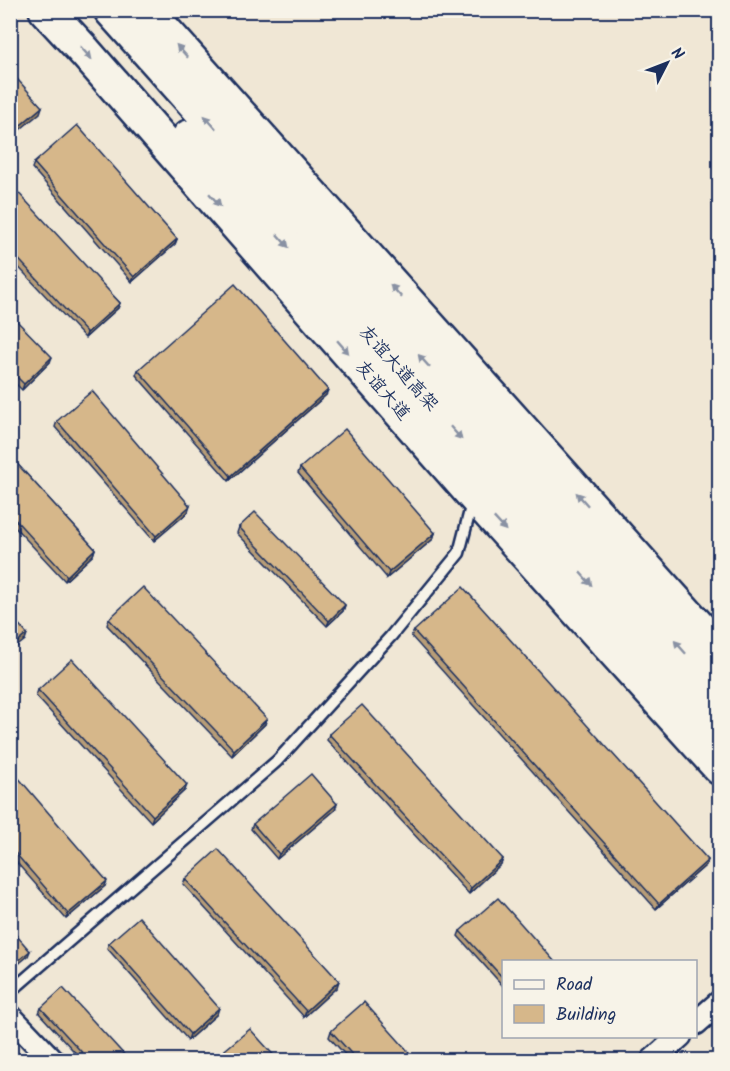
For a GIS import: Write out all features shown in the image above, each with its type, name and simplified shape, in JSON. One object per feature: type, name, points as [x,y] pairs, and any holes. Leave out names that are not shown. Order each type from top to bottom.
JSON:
[{"type":"main road","name":"友谊大道","points":[[46,10],[474,496],[720,768]]},
{"type":"main road","name":"友谊大道高架","points":[[76,10],[720,727]]},
{"type":"main road","name":"友谊大道高架","points":[[111,10],[720,691]]},
{"type":"main road","points":[[146,10],[720,651]]},
{"type":"street","points":[[697,1022],[720,1002]]},
{"type":"street","points":[[10,1016],[52,1060]]},
{"type":"street","points":[[653,1060],[678,1038]]},
{"type":"lane","points":[[10,992],[277,761],[391,636],[459,553],[474,496]]},
{"type":"building","points":[[10,71],[42,107],[10,134]]},
{"type":"building","points":[[77,125],[177,239],[134,277],[34,163]]},
{"type":"building","points":[[14,188],[120,303],[87,333],[10,250],[10,191]]},
{"type":"building","points":[[235,284],[328,390],[231,476],[138,370]]},
{"type":"building","points":[[10,314],[52,357],[24,384],[10,370]]},
{"type":"building","points":[[92,391],[190,506],[156,536],[57,421]]},
{"type":"building","points":[[345,429],[435,533],[389,572],[300,468]]},
{"type":"building","points":[[10,456],[95,549],[67,576],[10,514]]},
{"type":"building","points":[[255,512],[345,605],[329,621],[239,527]]},
{"type":"building","points":[[143,587],[267,719],[234,750],[109,619]]},
{"type":"building","points":[[463,587],[708,860],[659,904],[414,631]]},
{"type":"building","points":[[10,614],[27,634],[10,648]]},
{"type":"building","points":[[72,659],[187,785],[153,816],[38,690]]},
{"type":"building","points":[[362,705],[503,859],[471,888],[329,734]]},
{"type":"building","points":[[10,768],[107,881],[68,914],[10,847]]},
{"type":"building","points":[[311,774],[337,804],[279,854],[253,824]]},
{"type":"building","points":[[218,849],[339,981],[306,1011],[185,879]]},
{"type":"building","points":[[498,898],[553,960],[502,960],[502,977],[460,931]]},
{"type":"building","points":[[139,917],[219,1008],[190,1034],[109,943]]},
{"type":"building","points":[[10,928],[30,951],[10,967]]},
{"type":"building","points":[[63,988],[129,1060],[89,1060],[41,1008]]},
{"type":"building","points":[[364,1002],[416,1060],[357,1060],[331,1031]]},
{"type":"building","points":[[250,1029],[278,1060],[225,1060],[220,1054]]}]
